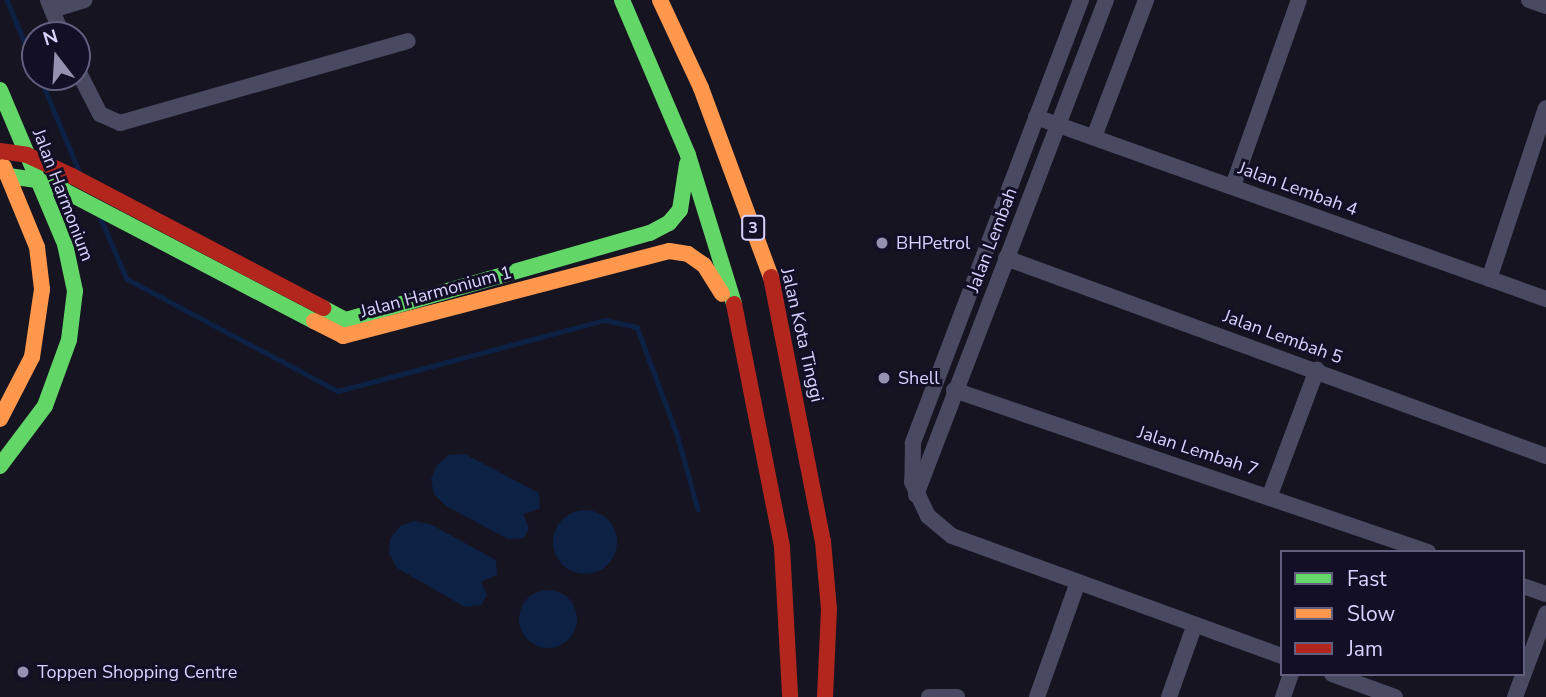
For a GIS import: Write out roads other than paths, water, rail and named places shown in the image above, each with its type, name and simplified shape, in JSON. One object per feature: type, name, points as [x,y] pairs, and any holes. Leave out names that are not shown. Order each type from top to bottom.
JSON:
[{"type":"main road","name":"3","points":[[622,0],[688,155],[742,329],[782,547],[790,697]]},
{"type":"main road","name":"Jalan Kota Tinggi","points":[[660,0],[701,88],[773,281],[823,541],[829,610],[825,697]]},
{"type":"main road","name":"Jalan Harmonium","points":[[0,90],[73,268],[74,311],[69,340],[45,405],[18,448],[0,466]]},
{"type":"main road","name":"Jalan Harmonium 1","points":[[0,153],[27,155],[73,177],[346,320],[660,229],[675,217],[683,204],[688,155]]},
{"type":"main road","points":[[0,153],[4,176],[37,247],[42,307],[32,358],[0,419]]},
{"type":"main road","name":"Jalan Harmonium 1","points":[[4,176],[37,180],[84,202],[344,336],[669,251],[688,254],[704,265],[742,329]]},
{"type":"street","points":[[50,5],[84,0]]},
{"type":"street","name":"Jalan Lembah","points":[[1081,0],[913,443],[911,474],[916,495],[928,516],[951,536],[1280,655]]},
{"type":"street","name":"Jalan Lembah","points":[[916,495],[954,390],[1106,0]]},
{"type":"street","points":[[1094,137],[1146,0]]},
{"type":"street","points":[[1233,186],[1299,0]]},
{"type":"street","points":[[1529,0],[1546,6]]},
{"type":"street","points":[[89,91],[105,119],[120,123],[408,41]]},
{"type":"street","points":[[1489,279],[1546,108]]},
{"type":"street","name":"Jalan Lembah 4","points":[[1036,117],[1546,299]]},
{"type":"street","name":"Jalan Lembah 5","points":[[1006,258],[1317,369],[1546,456]]},
{"type":"street","points":[[1270,495],[1317,369]]},
{"type":"street","name":"Jalan Lembah 7","points":[[954,390],[1270,495],[1423,550]]},
{"type":"street","points":[[0,439],[18,448]]},
{"type":"street","points":[[1037,697],[1078,582]]},
{"type":"street","points":[[1525,587],[1546,594]]},
{"type":"street","points":[[1525,670],[1546,614]]},
{"type":"street","points":[[1169,697],[1195,624]]},
{"type":"street","points":[[1283,697],[1290,676]]},
{"type":"street","points":[[1337,676],[1392,697]]},
{"type":"street","points":[[1515,697],[1523,676]]},
{"type":"street","points":[[929,697],[957,697]]},
{"type":"water","points":[[465,454],[539,493],[540,508],[523,514],[529,528],[524,538],[508,539],[446,506],[434,494],[431,479],[437,465],[449,455]]},
{"type":"water","points":[[585,510],[608,519],[617,542],[608,565],[585,574],[562,565],[553,542],[562,519]]},
{"type":"water","points":[[414,521],[430,524],[496,560],[497,575],[481,582],[487,595],[481,605],[465,607],[397,568],[389,554],[390,539],[400,526]]},
{"type":"water","points":[[548,590],[559,592],[572,603],[577,619],[575,630],[564,643],[548,648],[537,646],[524,635],[519,619],[521,608],[532,595]]},
{"type":"waterway","points":[[7,0],[21,33]]},
{"type":"waterway","points":[[46,91],[80,173]]},
{"type":"waterway","points":[[101,219],[127,279],[338,391],[605,320],[637,327],[677,434],[698,509]]},
{"type":"place","name":"BHPetrol","points":[[882,243]]},
{"type":"place","name":"Shell","points":[[884,378]]},
{"type":"place","name":"Toppen Shopping Centre","points":[[23,672]]}]
